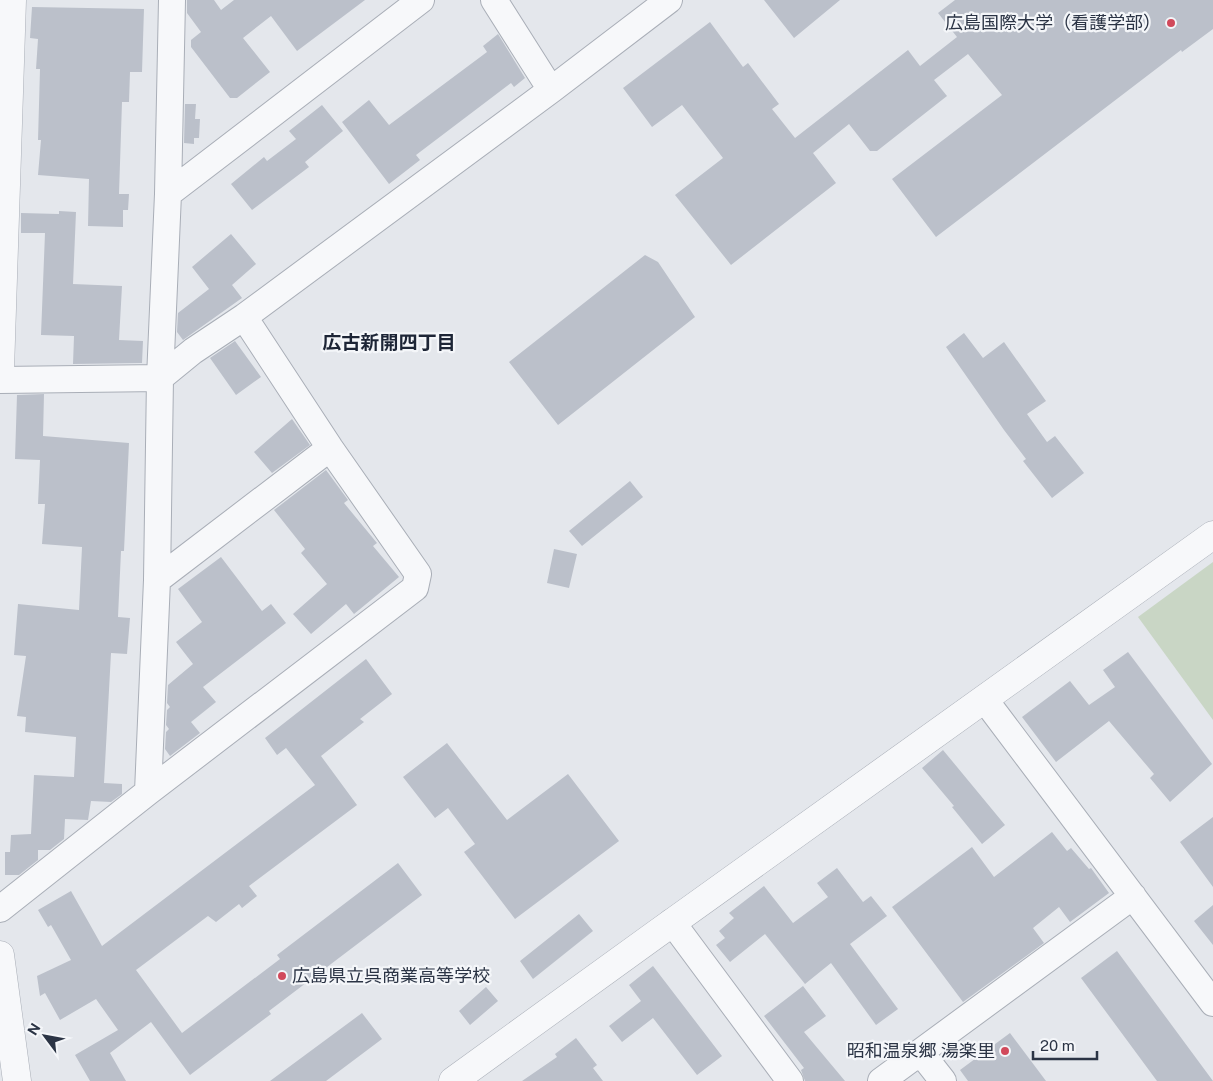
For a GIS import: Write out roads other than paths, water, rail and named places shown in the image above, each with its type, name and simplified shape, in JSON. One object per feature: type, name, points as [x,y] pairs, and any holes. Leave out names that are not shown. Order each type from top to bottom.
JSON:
[{"type":"street","points":[[0,370],[12,0]]},
{"type":"street","points":[[148,792],[157,580],[160,378],[168,194],[172,0]]},
{"type":"street","points":[[168,194],[421,0]]},
{"type":"street","points":[[494,0],[551,90]]},
{"type":"street","points":[[0,380],[160,378],[193,351],[244,317],[551,90],[669,0]]},
{"type":"street","points":[[0,909],[148,792],[415,588],[418,574],[330,448],[244,317]]},
{"type":"street","points":[[157,580],[330,448]]},
{"type":"street","points":[[453,1081],[1213,535]]},
{"type":"street","points":[[985,700],[1213,1003]]},
{"type":"street","points":[[881,1081],[1133,896]]},
{"type":"street","points":[[672,922],[790,1081]]},
{"type":"street","points":[[0,955],[17,1081]]},
{"type":"street","points":[[921,1053],[943,1081]]},
{"type":"place","name":"広島国際大学（看護学部）","points":[[1171,23]]},
{"type":"place","name":"広島県立呉商業高等学校","points":[[282,976]]},
{"type":"place","name":"昭和温泉郷 湯楽里","points":[[1005,1051]]},
{"type":"district","name":"広古新開四丁目","points":[[389,342]]}]
